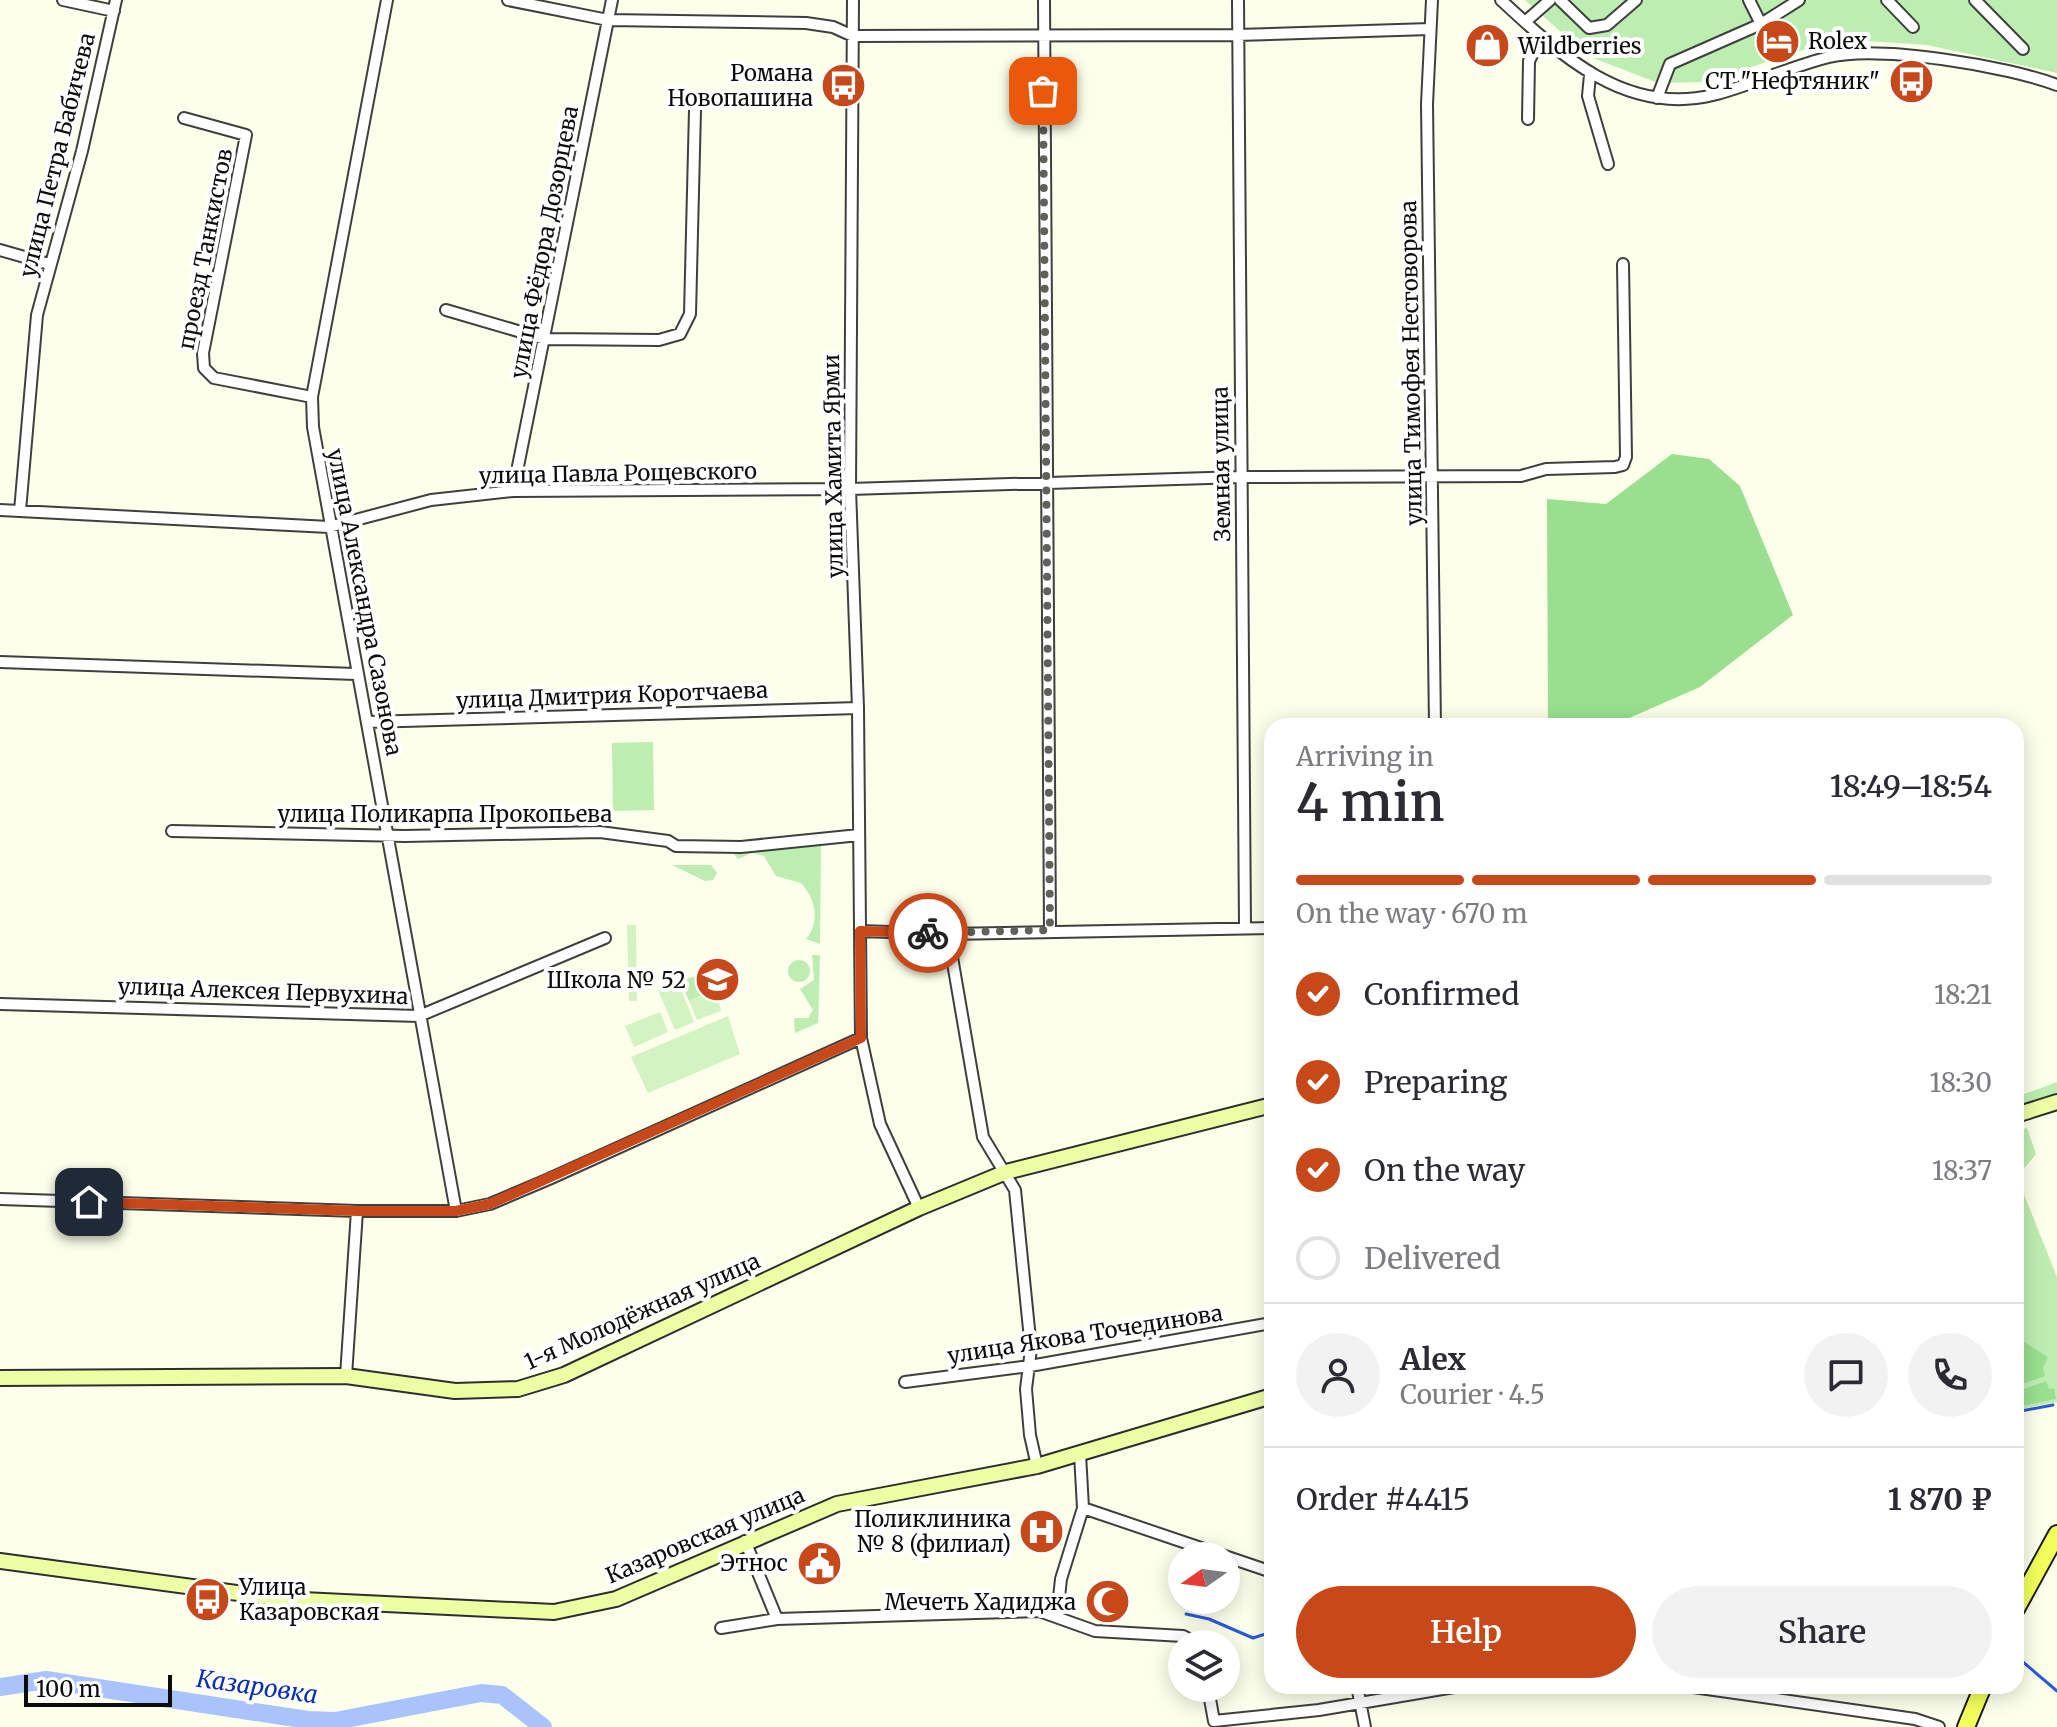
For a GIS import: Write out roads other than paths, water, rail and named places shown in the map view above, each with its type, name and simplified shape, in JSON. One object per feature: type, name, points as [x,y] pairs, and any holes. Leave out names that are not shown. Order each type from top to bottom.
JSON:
[{"type":"main road","points":[[2024,1594],[2057,1534]]},
{"type":"main road","points":[[1966,1727],[1980,1694]]},
{"type":"street","points":[[63,0],[115,5]]},
{"type":"street","name":"улица Александра Сазонова","points":[[387,0],[312,397],[313,427],[456,1211]]},
{"type":"street","points":[[508,0],[608,20],[806,23],[833,27],[853,36],[1237,35],[1430,29]]},
{"type":"street","name":"улица Фёдора Дозорцева","points":[[513,491],[612,0]]},
{"type":"street","name":"улица Хамита Ярми","points":[[853,0],[850,489],[858,708],[861,1038],[880,1124],[919,1208]]},
{"type":"street","points":[[1044,0],[1043,244],[1048,485],[1050,930]]},
{"type":"street","name":"Земная улица","points":[[1238,0],[1245,927]]},
{"type":"street","name":"улица Тимофея Несговорова","points":[[1432,0],[1427,104],[1435,718]]},
{"type":"street","points":[[1501,0],[1541,37],[1590,75],[1624,90],[1657,98],[1698,98],[1830,57],[1863,53],[1982,67],[2057,85]]},
{"type":"street","points":[[1560,0],[1589,28],[1607,25],[1636,0]]},
{"type":"street","points":[[1749,0],[1761,24]]},
{"type":"street","points":[[1657,98],[1670,64],[1761,24],[1799,0]]},
{"type":"street","points":[[1887,0],[1913,27]]},
{"type":"street","points":[[1975,0],[2023,49]]},
{"type":"street","points":[[1525,22],[1545,2]]},
{"type":"street","name":"улица Петра Бабичева","points":[[20,511],[37,315],[82,151],[115,5]]},
{"type":"street","points":[[1528,119],[1529,61],[1541,37]]},
{"type":"street","points":[[1590,75],[1588,96],[1608,164]]},
{"type":"street","points":[[446,310],[545,339],[659,340],[680,334],[690,314],[695,110]]},
{"type":"street","name":"проезд Танкистов","points":[[184,118],[246,135],[203,353],[204,368],[214,378],[312,397]]},
{"type":"street","points":[[0,250],[49,264]]},
{"type":"street","name":"улица Павла Рощевского","points":[[0,510],[329,527],[431,500],[513,491],[850,489],[1241,477],[1521,476],[1546,469],[1615,467],[1623,465],[1626,457],[1623,264]]},
{"type":"street","points":[[0,662],[356,674]]},
{"type":"street","name":"улица Дмитрия Коротчаева","points":[[367,722],[858,708]]},
{"type":"street","name":"улица Поликарпа Прокопьева","points":[[172,831],[387,835],[600,832],[668,841],[676,846],[741,847],[859,835]]},
{"type":"street","points":[[860,931],[948,934],[1264,928]]},
{"type":"street","points":[[948,934],[983,1137],[1015,1190],[1030,1366],[1026,1389],[1030,1435],[1037,1466]]},
{"type":"street","name":"улица Алексея Первухина","points":[[0,1004],[419,1016],[605,938]]},
{"type":"street","points":[[0,1199],[357,1211],[456,1211],[505,1198],[861,1038]]},
{"type":"street","points":[[2024,1112],[2057,1102]]},
{"type":"street","name":"1-я Молодёжная улица","points":[[0,1378],[346,1376],[455,1391],[518,1389],[564,1375],[919,1208],[1006,1172],[1264,1107]]},
{"type":"street","points":[[346,1376],[357,1211]]},
{"type":"street","name":"улица Якова Точединова","points":[[905,1382],[1030,1366],[1264,1324]]},
{"type":"street","name":"Казаровская улица","points":[[0,1561],[282,1599],[554,1612],[616,1599],[837,1504],[1037,1466],[1264,1398]]},
{"type":"street","points":[[1057,1616],[1061,1579],[1083,1508],[1080,1454]]},
{"type":"street","points":[[1083,1508],[1264,1569]]},
{"type":"street","points":[[745,1541],[777,1619]]},
{"type":"street","points":[[721,1628],[777,1619],[1039,1611],[1095,1631],[1168,1635]]},
{"type":"street","points":[[1358,1694],[1365,1727]]},
{"type":"street","points":[[1210,1702],[1214,1724],[1410,1694]]},
{"type":"street","points":[[1734,1694],[1939,1727]]},
{"type":"waterway","points":[[2024,1410],[2053,1405]]},
{"type":"waterway","points":[[1186,1614],[1209,1619],[1253,1638],[1264,1635]]},
{"type":"waterway","points":[[2024,1663],[2057,1691]]},
{"type":"waterway","name":"Казаровка","points":[[0,1687],[46,1680],[308,1720],[335,1721],[481,1693],[502,1695],[543,1727]]},
{"type":"place","name":"Rolex","points":[[1777,41]]},
{"type":"place","name":"Wildberries","points":[[1487,46]]},
{"type":"place","name":"СТ \"Нефтяник\"","points":[[1911,81]]},
{"type":"place","name":"Романа Новопашина","points":[[844,86]]},
{"type":"place","name":"Школа № 52","points":[[717,980]]},
{"type":"place","name":"Поликлиника № 8 (филиал)","points":[[1042,1532]]},
{"type":"place","name":"Этнос","points":[[819,1563]]},
{"type":"place","name":"Улица Казаровская","points":[[208,1600]]},
{"type":"place","name":"Мечеть Хадиджа","points":[[1107,1602]]}]
